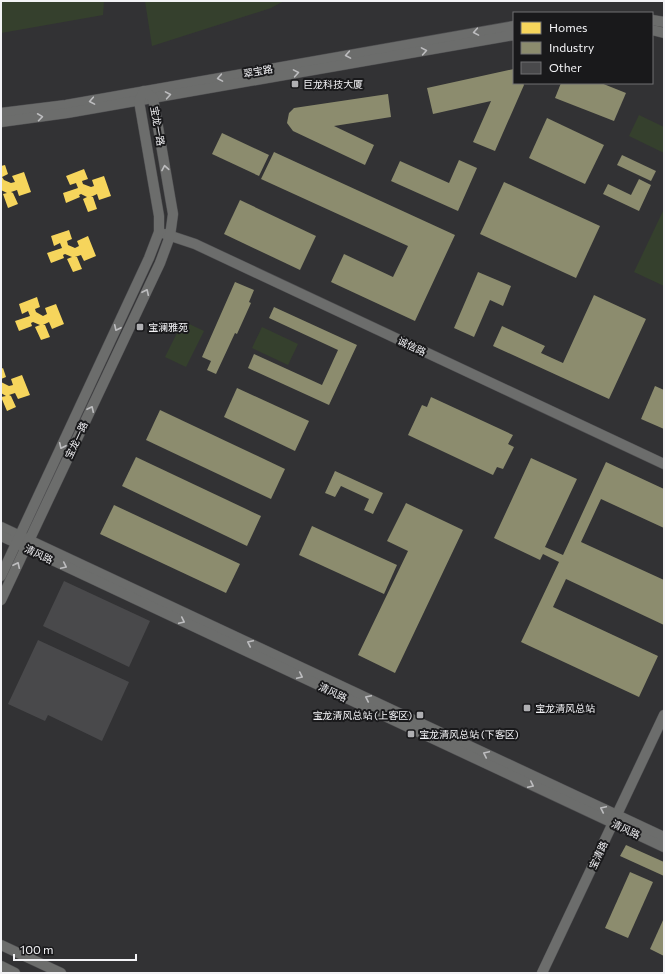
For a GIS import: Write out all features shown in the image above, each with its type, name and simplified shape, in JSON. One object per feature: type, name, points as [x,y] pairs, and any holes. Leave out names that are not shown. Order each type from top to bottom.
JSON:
[{"type":"street","points":[[653,20],[664,22]]},
{"type":"street","name":"翠宝路","points":[[1,113],[66,105],[513,26]]},
{"type":"street","points":[[653,30],[664,33]]},
{"type":"street","name":"翠宝路","points":[[1,122],[153,98],[513,35]]},
{"type":"street","name":"宝龙一路","points":[[1,576],[23,541],[160,262],[170,236],[173,214],[153,98],[144,91],[139,100],[159,216],[159,232],[149,258],[23,541],[1,600]]},
{"type":"street","name":"诚信路","points":[[159,232],[196,244],[664,464]]},
{"type":"street","name":"清风路","points":[[1,527],[23,541],[615,819],[664,847]]},
{"type":"street","name":"清风路","points":[[1,536],[23,541]]},
{"type":"street","name":"宝清路","points":[[542,973],[664,715]]},
{"type":"street","name":"清风路","points":[[615,819],[664,837]]},
{"type":"street","points":[[1,945],[61,973]]},
{"type":"street","points":[[1,966],[15,973]]},
{"type":"green space","points":[[1,1],[104,1],[103,15],[1,33]]},
{"type":"green space","points":[[145,1],[284,1],[271,8],[152,46]]},
{"type":"green space","points":[[639,115],[664,127],[664,153],[629,136]]},
{"type":"green space","points":[[664,209],[664,286],[634,272]]},
{"type":"green space","points":[[183,321],[204,331],[186,367],[165,357]]},
{"type":"green space","points":[[262,327],[298,344],[288,365],[252,348]]},
{"type":"building: Homes","points":[[5,165],[8,174],[2,177],[4,180],[11,183],[15,182],[12,176],[24,172],[31,192],[19,196],[17,190],[11,192],[13,193],[18,204],[8,208],[3,194],[7,193],[1,190],[1,166]]},
{"type":"building: Homes","points":[[84,169],[88,179],[82,181],[83,184],[91,187],[94,186],[92,180],[104,176],[111,196],[99,200],[97,194],[91,197],[93,197],[97,209],[88,212],[83,199],[87,197],[81,194],[79,195],[80,197],[66,203],[63,193],[78,188],[76,183],[70,185],[66,176]]},
{"type":"building: Homes","points":[[69,230],[72,239],[67,241],[68,245],[75,248],[79,246],[77,241],[88,236],[96,256],[84,261],[81,255],[75,257],[77,257],[82,269],[73,272],[67,259],[72,257],[65,254],[63,255],[64,258],[51,263],[47,253],[62,248],[60,243],[54,246],[51,236]]},
{"type":"building: Homes","points":[[37,297],[40,307],[35,309],[36,312],[43,316],[47,314],[45,308],[56,304],[64,324],[52,329],[49,322],[43,325],[45,325],[50,337],[41,340],[35,327],[40,325],[33,322],[31,323],[32,326],[19,331],[15,321],[30,316],[28,311],[22,314],[19,304]]},
{"type":"building: Homes","points":[[3,368],[6,377],[1,379],[1,369]]},
{"type":"building: Homes","points":[[22,375],[30,395],[18,399],[15,393],[9,395],[11,396],[16,407],[7,411],[1,397],[6,396],[1,393],[1,382],[9,386],[13,385],[11,379]]},
{"type":"building: Industry","points":[[513,69],[513,84],[524,85],[495,151],[473,142],[491,101],[433,114],[427,88]]},
{"type":"building: Industry","points":[[561,84],[604,84],[626,93],[614,121],[555,98]]},
{"type":"building: Industry","points":[[388,94],[391,117],[334,126],[374,145],[365,165],[293,131],[287,123],[289,113],[294,108]]},
{"type":"building: Industry","points":[[547,118],[604,145],[585,184],[529,158]]},
{"type":"building: Industry","points":[[222,133],[269,155],[259,176],[212,154]]},
{"type":"building: Industry","points":[[274,152],[455,235],[415,321],[331,282],[344,254],[393,277],[408,246],[261,179]]},
{"type":"building: Industry","points":[[622,155],[656,171],[651,181],[617,165]]},
{"type":"building: Industry","points":[[459,160],[477,168],[458,211],[391,181],[400,161],[449,183]]},
{"type":"building: Industry","points":[[639,179],[651,185],[639,211],[603,194],[608,184],[631,195]]},
{"type":"building: Industry","points":[[504,182],[600,226],[576,278],[480,234]]},
{"type":"building: Industry","points":[[240,200],[316,236],[300,270],[224,234]]},
{"type":"building: Industry","points":[[478,272],[511,286],[503,306],[490,300],[474,337],[454,328]]},
{"type":"building: Industry","points":[[235,282],[254,290],[249,302],[251,303],[237,334],[235,333],[216,374],[207,370],[211,361],[202,357]]},
{"type":"building: Industry","points":[[594,295],[646,319],[609,399],[493,346],[502,326],[545,346],[541,353],[563,363]]},
{"type":"building: Industry","points":[[274,307],[357,345],[329,405],[248,368],[254,354],[322,385],[338,350],[269,318]]},
{"type":"building: Industry","points":[[655,386],[664,390],[664,429],[641,419]]},
{"type":"building: Industry","points":[[237,388],[309,421],[295,451],[224,417]]},
{"type":"building: Industry","points":[[431,397],[513,435],[508,444],[514,447],[503,469],[497,467],[493,475],[408,435],[422,405],[427,407]]},
{"type":"building: Industry","points":[[160,410],[285,469],[271,499],[146,440]]},
{"type":"building: Industry","points":[[136,457],[261,516],[247,546],[122,486]]},
{"type":"building: Industry","points":[[531,458],[577,479],[545,547],[563,555],[606,462],[664,489],[664,528],[601,499],[581,542],[664,580],[664,625],[566,579],[553,607],[658,656],[639,697],[521,642],[559,562],[543,554],[540,560],[494,538]]},
{"type":"building: Industry","points":[[335,471],[383,493],[373,514],[364,510],[369,499],[341,486],[335,497],[325,493]]},
{"type":"building: Industry","points":[[406,503],[463,530],[395,673],[358,655],[408,551],[387,541]]},
{"type":"building: Industry","points":[[114,505],[240,564],[226,593],[100,534]]},
{"type":"building: Industry","points":[[312,526],[397,565],[384,594],[299,555]]},
{"type":"building: Industry","points":[[626,845],[664,862],[664,876],[620,856]]},
{"type":"building: Industry","points":[[630,872],[653,882],[628,938],[605,928]]},
{"type":"building: Industry","points":[[664,918],[664,956],[650,949]]},
{"type":"building: Other","points":[[64,581],[150,621],[129,667],[43,626]]},
{"type":"building: Other","points":[[38,640],[129,682],[102,741],[48,715],[45,721],[8,704]]},
{"type":"place","name":"巨龙科技大厦","points":[[295,84]]},
{"type":"place","name":"宝澜雅苑","points":[[140,327]]},
{"type":"place","name":"宝龙清风总站","points":[[527,708]]},
{"type":"place","name":"宝龙清风总站 (上客区)","points":[[420,715]]},
{"type":"place","name":"宝龙清风总站 (下客区)","points":[[411,734]]}]
